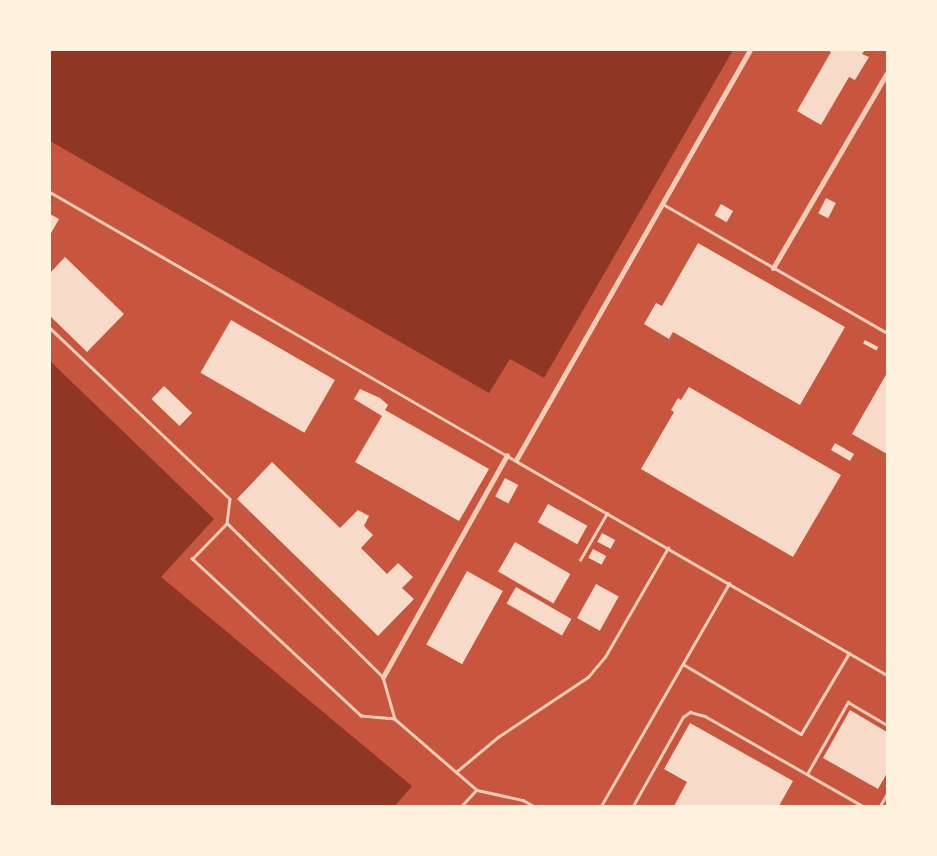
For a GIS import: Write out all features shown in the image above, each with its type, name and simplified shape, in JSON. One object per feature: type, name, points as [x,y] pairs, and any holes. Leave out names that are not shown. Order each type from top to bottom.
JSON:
[{"type":"street","points":[[516,460],[750,50]]},
{"type":"street","points":[[773,268],[887,73]]},
{"type":"street","points":[[383,676],[507,455]]},
{"type":"lane","points":[[50,192],[887,675]]},
{"type":"lane","points":[[662,204],[887,333]]},
{"type":"lane","points":[[50,328],[230,499],[227,523],[192,559],[361,716],[395,719]]},
{"type":"lane","points":[[580,560],[607,513]]},
{"type":"lane","points":[[227,523],[383,676],[395,719],[477,790],[523,800],[534,806]]},
{"type":"lane","points":[[456,772],[498,737],[588,677],[605,657],[668,548]]},
{"type":"lane","points":[[601,806],[729,584]]},
{"type":"lane","points":[[683,664],[801,734],[849,653]]},
{"type":"lane","points":[[807,774],[848,702],[887,725]]},
{"type":"lane","points":[[633,806],[683,717],[690,712],[705,716],[863,806]]},
{"type":"lane","points":[[462,806],[477,790]]},
{"type":"lane","points":[[880,806],[887,794]]},
{"type":"shaded area","points":[[50,50],[733,50],[544,378],[510,359],[489,393],[50,141]]},
{"type":"shaded area","points":[[50,361],[214,519],[161,577],[412,786],[395,806],[50,806]]},
{"type":"building","points":[[827,50],[865,50],[862,54],[869,57],[855,80],[849,77],[821,125],[797,111],[831,52]]},
{"type":"building","points":[[826,198],[836,203],[828,218],[818,213]]},
{"type":"building","points":[[721,204],[733,211],[727,222],[714,215]]},
{"type":"building","points":[[50,214],[59,219],[50,235]]},
{"type":"building","points":[[698,243],[845,327],[800,405],[673,332],[669,339],[644,324],[656,303],[662,306]]},
{"type":"building","points":[[65,257],[124,314],[87,352],[50,316],[50,273]]},
{"type":"building","points":[[231,320],[335,380],[304,433],[200,373]]},
{"type":"building","points":[[865,340],[878,347],[876,351],[863,344]]},
{"type":"building","points":[[887,373],[887,454],[852,434]]},
{"type":"building","points":[[164,386],[192,413],[180,426],[151,399]]},
{"type":"building","points":[[689,387],[841,475],[793,557],[641,469],[674,412],[671,410],[678,398],[681,400]]},
{"type":"building","points":[[360,389],[380,398],[388,405],[385,410],[489,469],[459,521],[355,462],[382,416],[354,399]]},
{"type":"building","points":[[835,443],[854,454],[850,461],[831,450]]},
{"type":"building","points":[[272,462],[340,528],[358,510],[369,516],[364,526],[373,535],[361,548],[387,574],[398,563],[413,577],[402,588],[414,599],[378,636],[237,499]]},
{"type":"building","points":[[505,478],[518,485],[508,504],[495,497]]},
{"type":"building","points":[[548,504],[587,526],[577,544],[538,522]]},
{"type":"building","points":[[602,533],[615,540],[611,549],[597,542]]},
{"type":"building","points":[[515,542],[570,574],[553,603],[498,571]]},
{"type":"building","points":[[593,549],[606,556],[602,565],[588,558]]},
{"type":"building","points":[[467,571],[503,591],[462,664],[426,644]]},
{"type":"building","points":[[596,584],[619,597],[600,631],[577,618]]},
{"type":"building","points":[[516,587],[571,619],[562,635],[506,603]]},
{"type":"building","points":[[850,710],[887,732],[887,773],[878,789],[823,758]]},
{"type":"building","points":[[690,723],[793,781],[779,806],[674,806],[687,782],[664,769]]}]
